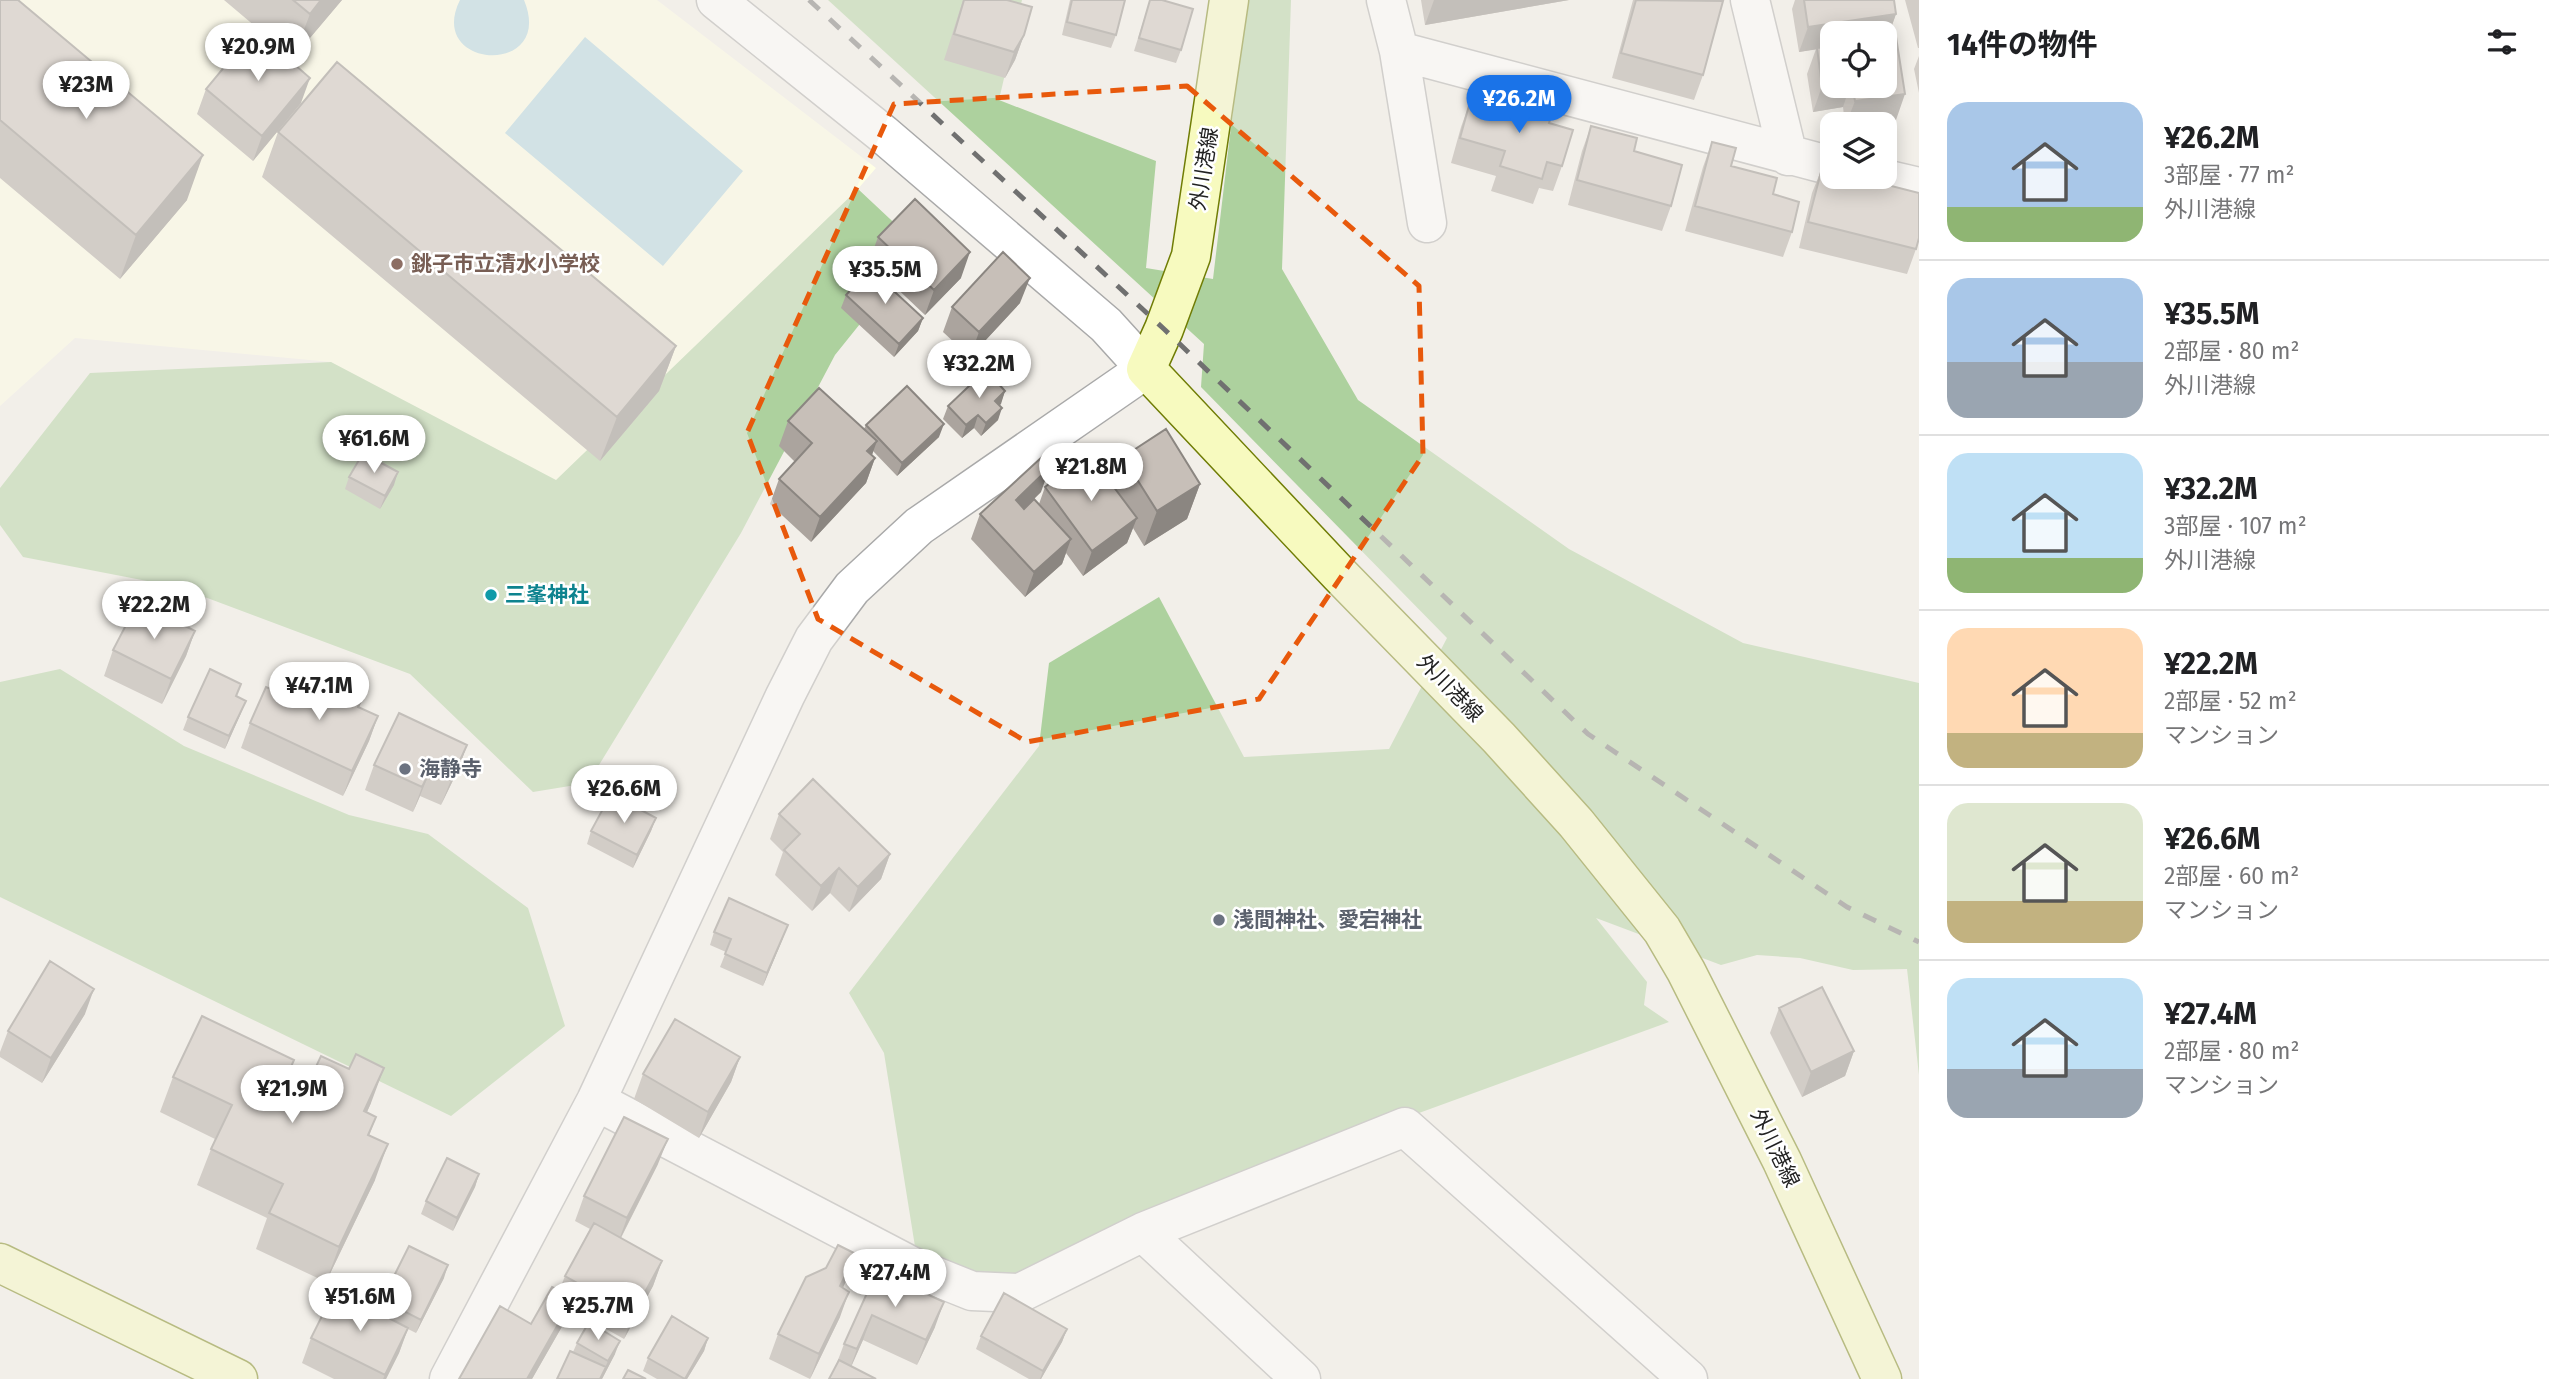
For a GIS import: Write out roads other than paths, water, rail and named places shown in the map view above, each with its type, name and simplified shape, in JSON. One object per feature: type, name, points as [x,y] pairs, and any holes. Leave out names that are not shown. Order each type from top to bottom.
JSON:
[{"type":"main road","name":"外川港線","points":[[1229,0],[1191,256],[1146,369],[1340,575],[1499,738],[1576,823],[1662,930],[1686,971],[1782,1161],[1882,1379]]},
{"type":"main road","points":[[0,1263],[238,1379]]},
{"type":"street","points":[[449,1379],[596,1101],[814,639],[852,588],[919,526],[1146,369],[1085,306],[883,134],[716,0]]},
{"type":"street","points":[[1386,0],[1399,51],[1427,223]]},
{"type":"street","points":[[1750,0],[1788,156]]},
{"type":"street","points":[[1399,51],[1820,163]]},
{"type":"street","points":[[1897,182],[1919,187]]},
{"type":"street","points":[[596,1101],[917,1269],[972,1291],[1020,1293],[1143,1232],[1405,1127],[1688,1379]]},
{"type":"street","points":[[1143,1232],[1301,1379]]},
{"type":"water","points":[[460,0],[524,0],[529,25],[523,42],[509,52],[491,55],[473,51],[460,40],[454,23]]},
{"type":"water","points":[[585,37],[743,171],[663,266],[505,133]]},
{"type":"railway","points":[[809,0],[1164,329],[1588,734],[1847,907],[1919,942]]},
{"type":"place","name":"銚子市立清水小学校","points":[[397,264]]},
{"type":"place","name":"三峯神社","points":[[491,595]]},
{"type":"place","name":"海静寺","points":[[405,769]]},
{"type":"place","name":"浅間神社、愛宕神社","points":[[1219,920]]}]
